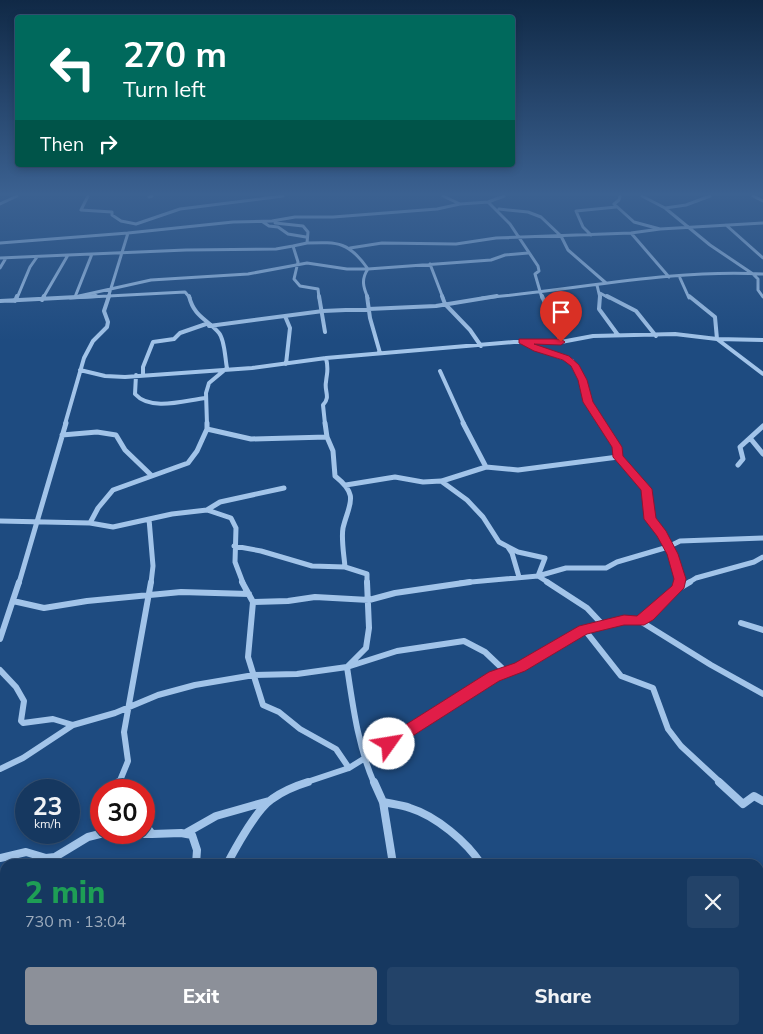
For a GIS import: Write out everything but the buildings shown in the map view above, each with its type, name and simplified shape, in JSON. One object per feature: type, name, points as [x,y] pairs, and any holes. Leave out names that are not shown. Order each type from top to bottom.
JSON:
[{"type":"street","points":[[0,638],[14,601],[38,522],[84,358],[93,341],[107,327],[108,322],[104,311],[125,244]]},
{"type":"street","points":[[0,258],[122,252],[276,248],[301,244]]},
{"type":"street","points":[[342,244],[361,257],[368,269]]},
{"type":"street","points":[[350,248],[374,244]]},
{"type":"street","points":[[523,244],[538,266],[539,271],[535,274],[534,278],[541,292],[542,303],[561,342]]},
{"type":"street","points":[[565,244],[568,250],[606,283]]},
{"type":"street","points":[[641,244],[669,278]]},
{"type":"street","points":[[712,244],[758,279],[758,290],[763,297]]},
{"type":"street","points":[[748,244],[763,258]]},
{"type":"street","points":[[293,246],[298,266],[294,280],[300,286],[318,289],[325,332]]},
{"type":"street","points":[[66,298],[151,280],[248,274],[313,263],[347,270],[491,260],[505,255],[528,253]]},
{"type":"street","points":[[74,297],[87,270],[92,254]]},
{"type":"street","points":[[42,300],[68,255]]},
{"type":"street","points":[[15,301],[37,256]]},
{"type":"street","points":[[0,268],[6,258]]},
{"type":"street","points":[[430,264],[444,304],[470,330],[481,346]]},
{"type":"street","points":[[368,269],[364,275],[363,287],[369,301],[380,353]]},
{"type":"street","points":[[144,374],[143,367],[153,342],[174,339],[180,334],[208,325],[323,311],[370,310],[444,304],[477,298],[606,283],[680,278],[726,272],[763,274]]},
{"type":"street","points":[[680,278],[690,299],[715,317],[717,338],[763,374]]},
{"type":"street","points":[[597,285],[601,300],[599,309],[618,335]]},
{"type":"street","points":[[0,301],[185,292],[190,295],[191,304],[195,312],[220,334],[227,368]]},
{"type":"street","points":[[600,294],[636,311],[656,336]]},
{"type":"street","points":[[286,316],[290,328],[286,364]]},
{"type":"street","points":[[80,370],[105,376],[136,375],[286,364],[326,358],[522,341],[561,342],[586,336],[656,336],[675,334],[763,340]]},
{"type":"street","points":[[522,341],[537,349],[572,361],[582,380],[588,402],[617,447],[618,457],[646,489],[650,519],[662,534],[672,554],[680,579],[678,588]]},
{"type":"street","points":[[326,358],[329,371],[325,384],[328,394],[327,401],[323,405],[327,437],[333,452],[335,476],[346,485],[352,503],[343,529],[345,567]]},
{"type":"street","points":[[209,383],[227,368]]},
{"type":"street","points":[[90,523],[98,508],[113,490],[188,463],[197,455],[201,437],[207,430],[206,398],[209,383],[205,370]]},
{"type":"street","points":[[440,371],[466,427],[469,439],[486,467]]},
{"type":"street","points":[[136,375],[134,392],[141,400],[164,403],[206,398]]},
{"type":"street","points":[[738,465],[743,459],[740,447],[763,426]]},
{"type":"street","points":[[207,430],[225,432],[251,439],[327,437]]},
{"type":"street","points":[[62,436],[100,432],[116,435],[119,445],[131,454],[151,475]]},
{"type":"street","points":[[750,438],[763,454]]},
{"type":"street","points":[[346,485],[395,478],[441,482],[486,467],[518,470],[618,457]]},
{"type":"street","points":[[441,482],[454,489],[467,500],[483,517],[499,542],[518,552],[545,558],[538,576]]},
{"type":"street","points":[[0,521],[90,523],[113,527],[207,510],[227,500],[284,488]]},
{"type":"street","points":[[207,510],[231,518],[236,528],[235,562],[242,582],[253,602],[248,657],[263,705],[279,712],[300,729],[336,749],[350,768]]},
{"type":"street","points":[[120,779],[128,762],[124,732],[150,595],[153,566],[149,519]]},
{"type":"street","points":[[253,602],[288,601],[315,597],[368,600],[395,593],[538,576],[566,568],[606,568],[617,562],[668,548],[687,540],[763,538]]},
{"type":"street","points":[[234,546],[261,551],[312,566],[345,567],[367,574],[369,628],[366,648],[347,667]]},
{"type":"street","points":[[507,546],[512,553],[519,577]]},
{"type":"street","points":[[639,621],[648,616],[678,588],[696,578],[754,562],[763,557]]},
{"type":"street","points":[[538,576],[587,608],[602,624]]},
{"type":"street","points":[[14,601],[44,608],[181,592],[249,594]]},
{"type":"street","points":[[186,833],[216,816],[270,800],[292,787],[350,768],[505,671],[520,667],[542,656],[584,629],[602,624],[624,620],[644,622],[711,665],[763,694]]},
{"type":"street","points":[[741,623],[763,630]]},
{"type":"street","points":[[584,629],[621,676],[654,688],[668,729],[696,762],[708,770],[743,804],[754,796],[763,801]]},
{"type":"street","points":[[0,670],[16,688],[24,701],[25,705],[21,721],[23,723],[53,719],[73,724],[129,709],[158,695],[195,684],[254,675],[297,674],[347,667],[397,651],[464,641],[485,652],[505,671]]},
{"type":"street","points":[[347,667],[357,733],[364,760],[383,802],[392,859]]},
{"type":"street","points":[[0,769],[27,757],[45,743],[63,735],[73,724]]},
{"type":"street","points":[[230,859],[241,838],[270,800]]},
{"type":"street","points":[[383,802],[412,808],[455,836],[476,853],[479,859]]},
{"type":"street","points":[[155,834],[186,833],[194,836],[197,840],[196,859]]},
{"type":"street","points":[[0,858],[25,852],[42,858],[50,858],[60,855],[90,836]]},
{"type":"route","points":[[389,744],[471,693],[494,676],[520,667],[542,656],[584,629],[624,620],[639,621],[648,616],[678,588],[680,579],[672,554],[662,534],[650,519],[646,489],[618,457],[617,447],[588,402],[582,380],[572,361],[537,349],[522,341],[561,342]]}]
